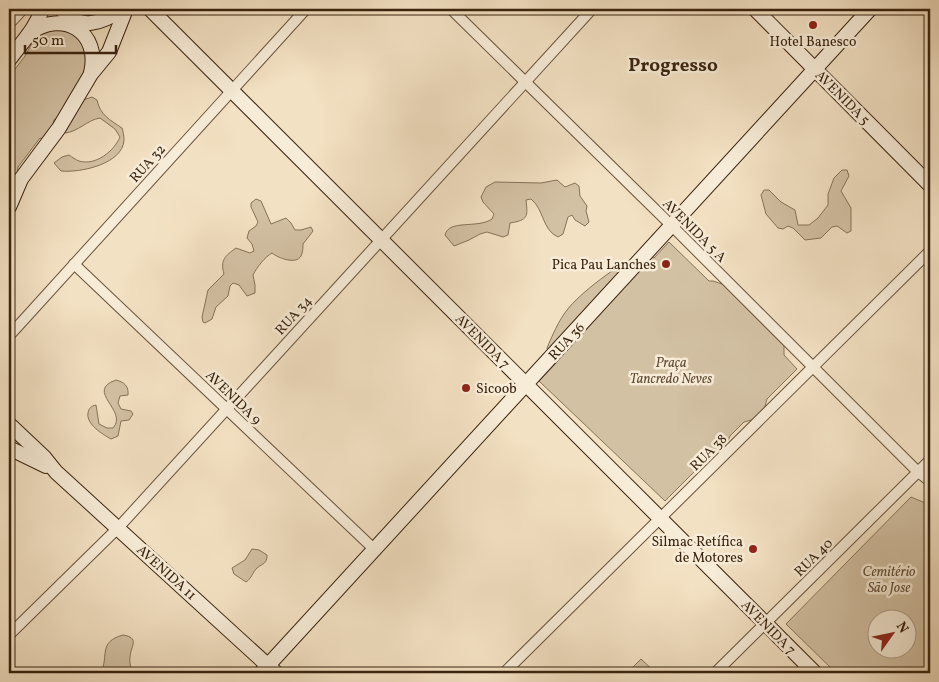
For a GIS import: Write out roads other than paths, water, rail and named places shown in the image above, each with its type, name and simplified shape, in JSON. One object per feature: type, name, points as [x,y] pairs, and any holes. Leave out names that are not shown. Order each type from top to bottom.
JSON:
[{"type":"street","points":[[9,24],[23,9]]},
{"type":"street","points":[[9,60],[30,33],[42,9]]},
{"type":"street","points":[[62,9],[66,16],[89,24],[109,19],[125,9]]},
{"type":"street","points":[[9,207],[21,179],[59,128],[91,74],[109,52],[125,9]]},
{"type":"street","name":"AVENIDA 7","points":[[150,9],[816,673]]},
{"type":"street","name":"RUA 32","points":[[9,336],[306,9]]},
{"type":"street","name":"AVENIDA 5 A","points":[[451,9],[918,472],[930,481]]},
{"type":"street","name":"RUA 34","points":[[9,635],[118,528],[592,9]]},
{"type":"street","name":"AVENIDA 5","points":[[755,9],[930,185]]},
{"type":"street","name":"RUA 36","points":[[268,670],[375,550],[870,9]]},
{"type":"street","points":[[30,33],[40,26],[51,23],[63,23],[74,27],[86,38],[93,52],[91,74]]},
{"type":"street","name":"RUA 38","points":[[504,673],[930,251]]},
{"type":"street","name":"AVENIDA 9","points":[[74,264],[375,550]]},
{"type":"street","name":"AVENIDA 11","points":[[9,424],[44,457],[56,472],[268,670]]},
{"type":"street","name":"AVENIDA 11","points":[[9,448],[56,472]]},
{"type":"street","name":"RUA 40","points":[[715,673],[930,460]]},
{"type":"place","name":"Hotel Banesco","points":[[813,25]]},
{"type":"place","name":"Pica Pau Lanches","points":[[666,264]]},
{"type":"place","name":"Sicoob","points":[[466,388]]},
{"type":"place","name":"Silmac Retífica de Motores","points":[[753,549]]},
{"type":"district","name":"Progresso","points":[[673,64]]},
{"type":"park label","name":"Praça Tancredo Neves","points":[[671,370]]},
{"type":"park label","name":"Cemitério São Jose","points":[[889,580]]}]
